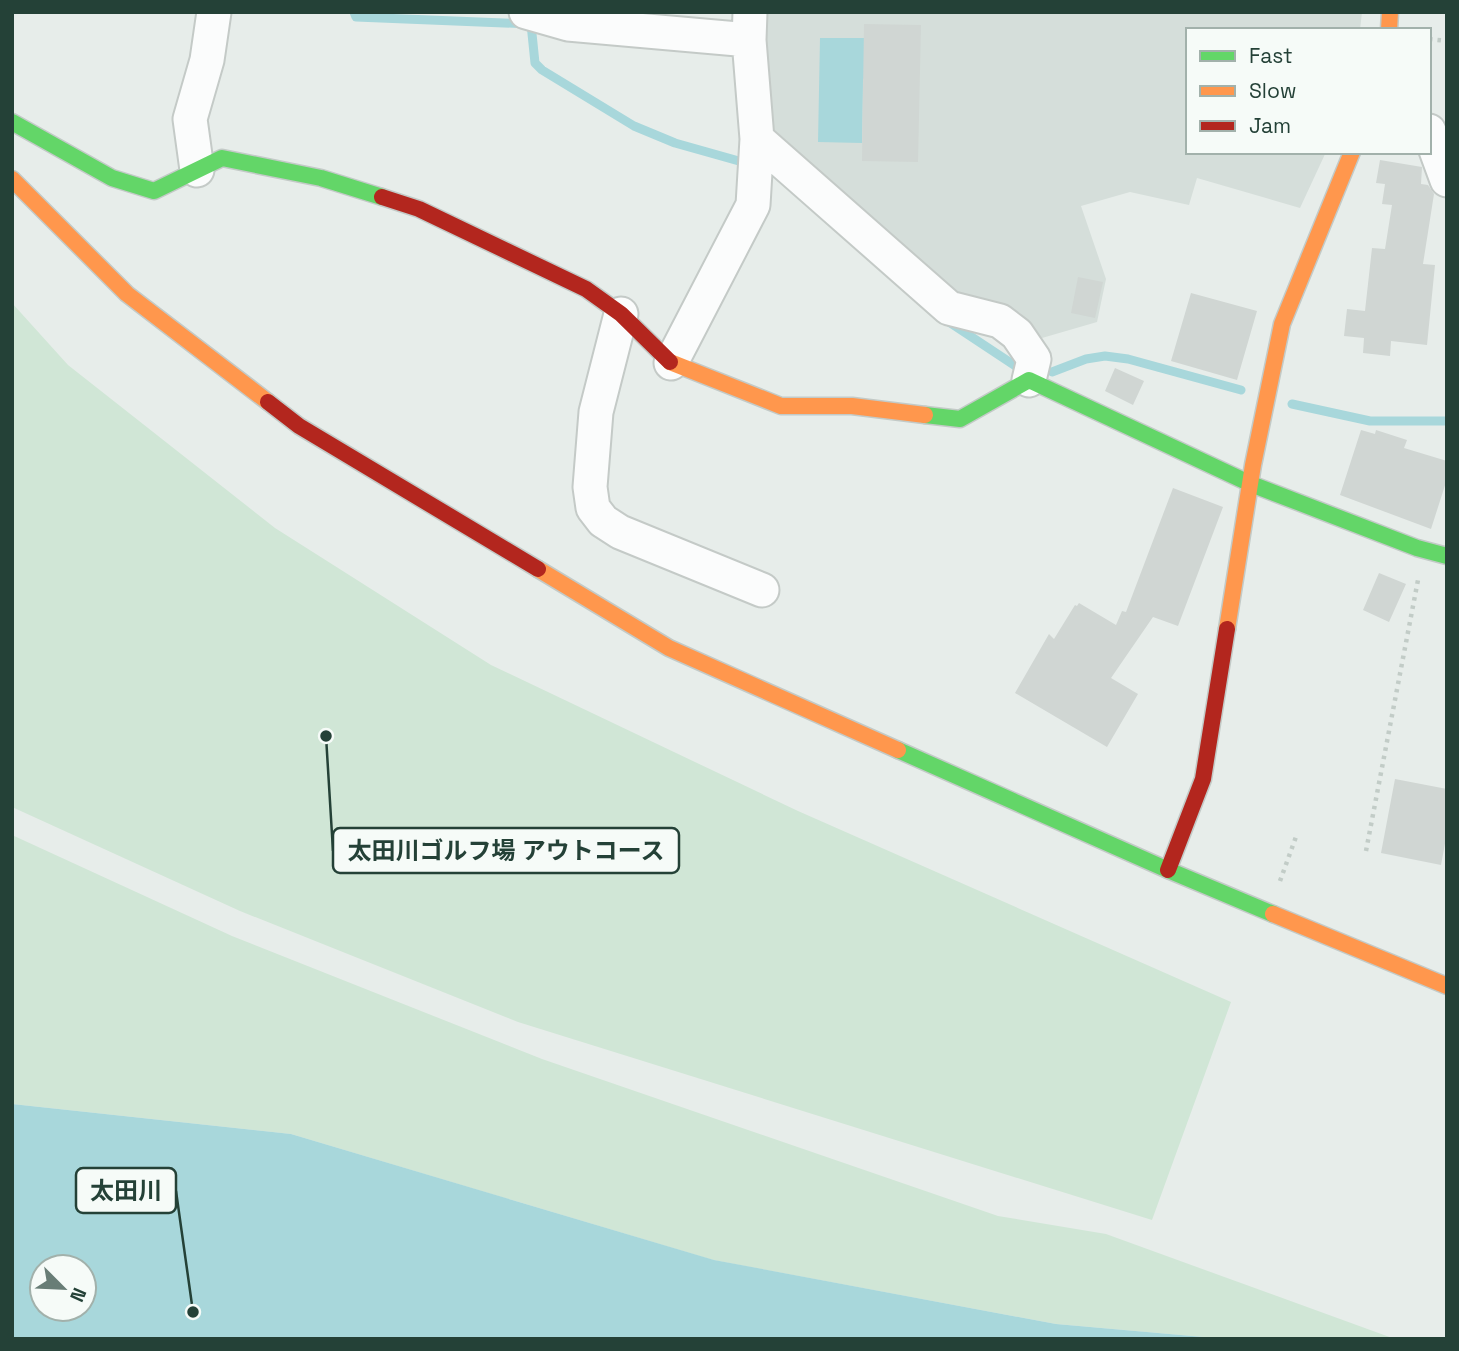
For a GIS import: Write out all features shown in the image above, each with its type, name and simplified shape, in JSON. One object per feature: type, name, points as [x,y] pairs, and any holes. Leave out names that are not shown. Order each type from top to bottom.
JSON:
[{"type":"street","points":[[197,170],[190,119],[206,60],[214,12]]},
{"type":"street","points":[[526,12],[568,24],[750,26],[757,139],[753,205],[671,363]]},
{"type":"street","points":[[12,122],[112,178],[154,191],[222,158],[321,178],[419,209],[586,289],[621,314],[671,363],[781,406],[852,406],[960,419],[1029,380],[1034,359],[1017,334],[999,321],[948,308],[757,139]]},
{"type":"street","points":[[1431,136],[1447,180]]},
{"type":"street","points":[[1168,870],[1203,779],[1251,484],[1282,324],[1351,154]]},
{"type":"street","points":[[12,179],[127,293],[299,426],[657,641],[1168,870],[1447,986]]},
{"type":"street","points":[[621,314],[596,412],[590,487],[593,508],[603,521],[620,532],[762,590]]},
{"type":"street","points":[[1029,380],[1251,484],[1423,550],[1447,556]]},
{"type":"path","points":[[1366,851],[1423,550]]},
{"type":"path","points":[[1280,881],[1297,834]]},
{"type":"shaded area","points":[[765,12],[1362,12],[1360,28],[1186,28],[1186,154],[1325,154],[1300,208],[1197,178],[1189,205],[1130,192],[1081,206],[1106,279],[1097,322],[1042,338],[1020,313],[953,290],[771,127],[766,112]]},
{"type":"green space","points":[[12,303],[68,365],[275,528],[491,665],[798,811],[1231,1002],[1152,1220],[518,1022],[240,911],[12,807]]},
{"type":"green space","points":[[12,835],[232,936],[542,1059],[998,1216],[1106,1234],[1395,1339],[1226,1339],[1056,1324],[713,1260],[291,1134],[12,1104]]},
{"type":"water","points":[[820,38],[885,38],[863,80],[862,143],[818,142]]},
{"type":"water","points":[[12,1104],[291,1134],[714,1260],[1056,1324],[1226,1339],[12,1339]]},
{"type":"building","points":[[864,24],[921,25],[918,162],[862,161]]},
{"type":"building","points":[[1380,160],[1422,167],[1421,184],[1428,185],[1434,194],[1423,264],[1435,265],[1427,345],[1391,341],[1390,356],[1363,353],[1364,338],[1344,336],[1347,309],[1365,311],[1372,248],[1385,249],[1392,205],[1382,204],[1385,184],[1376,183]]},
{"type":"building","points":[[1078,277],[1103,282],[1095,318],[1071,313]]},
{"type":"building","points":[[1191,293],[1257,311],[1237,380],[1171,361]]},
{"type":"building","points":[[1115,368],[1144,381],[1133,405],[1105,391]]},
{"type":"building","points":[[1361,430],[1375,434],[1376,430],[1407,440],[1404,448],[1447,461],[1447,479],[1431,529],[1340,495]]},
{"type":"building","points":[[1173,488],[1223,507],[1178,626],[1153,617],[1111,678],[1138,694],[1107,747],[1015,693],[1049,634],[1054,639],[1075,605],[1079,603],[1116,625],[1122,611],[1126,612]]},
{"type":"building","points":[[1379,573],[1406,584],[1389,622],[1363,610]]},
{"type":"building","points":[[1395,779],[1447,789],[1447,833],[1441,865],[1381,853]]},
{"type":"waterway","points":[[354,12],[356,17],[531,24],[535,63],[542,70],[634,126],[675,143],[746,163]]},
{"type":"waterway","points":[[949,322],[1020,369]]},
{"type":"waterway","points":[[1052,372],[1086,359],[1105,356],[1128,359],[1241,390]]},
{"type":"waterway","points":[[1292,404],[1370,421],[1447,421]]},
{"type":"traffic: fast","points":[[12,122],[112,178],[154,191],[222,158],[321,178],[382,197]]},
{"type":"traffic: fast","points":[[925,415],[960,419],[1029,380],[1251,484],[1417,548],[1447,556]]},
{"type":"traffic: fast","points":[[898,750],[1273,914]]},
{"type":"traffic: slow","points":[[1389,28],[1390,12]]},
{"type":"traffic: slow","points":[[1227,629],[1253,465],[1282,324],[1351,154]]},
{"type":"traffic: slow","points":[[12,179],[127,294],[268,402]]},
{"type":"traffic: slow","points":[[670,362],[781,406],[852,406],[925,415]]},
{"type":"traffic: slow","points":[[538,569],[669,648],[898,750]]},
{"type":"traffic: slow","points":[[1273,914],[1447,986]]},
{"type":"traffic: jam","points":[[382,197],[419,209],[586,289],[621,314],[670,362]]},
{"type":"traffic: jam","points":[[268,402],[299,426],[538,569]]},
{"type":"traffic: jam","points":[[1168,870],[1203,779],[1227,629]]},
{"type":"place","name":"太田川ゴルフ場 アウトコース","points":[[326,736]]},
{"type":"place","name":"太田川","points":[[193,1312]]}]
